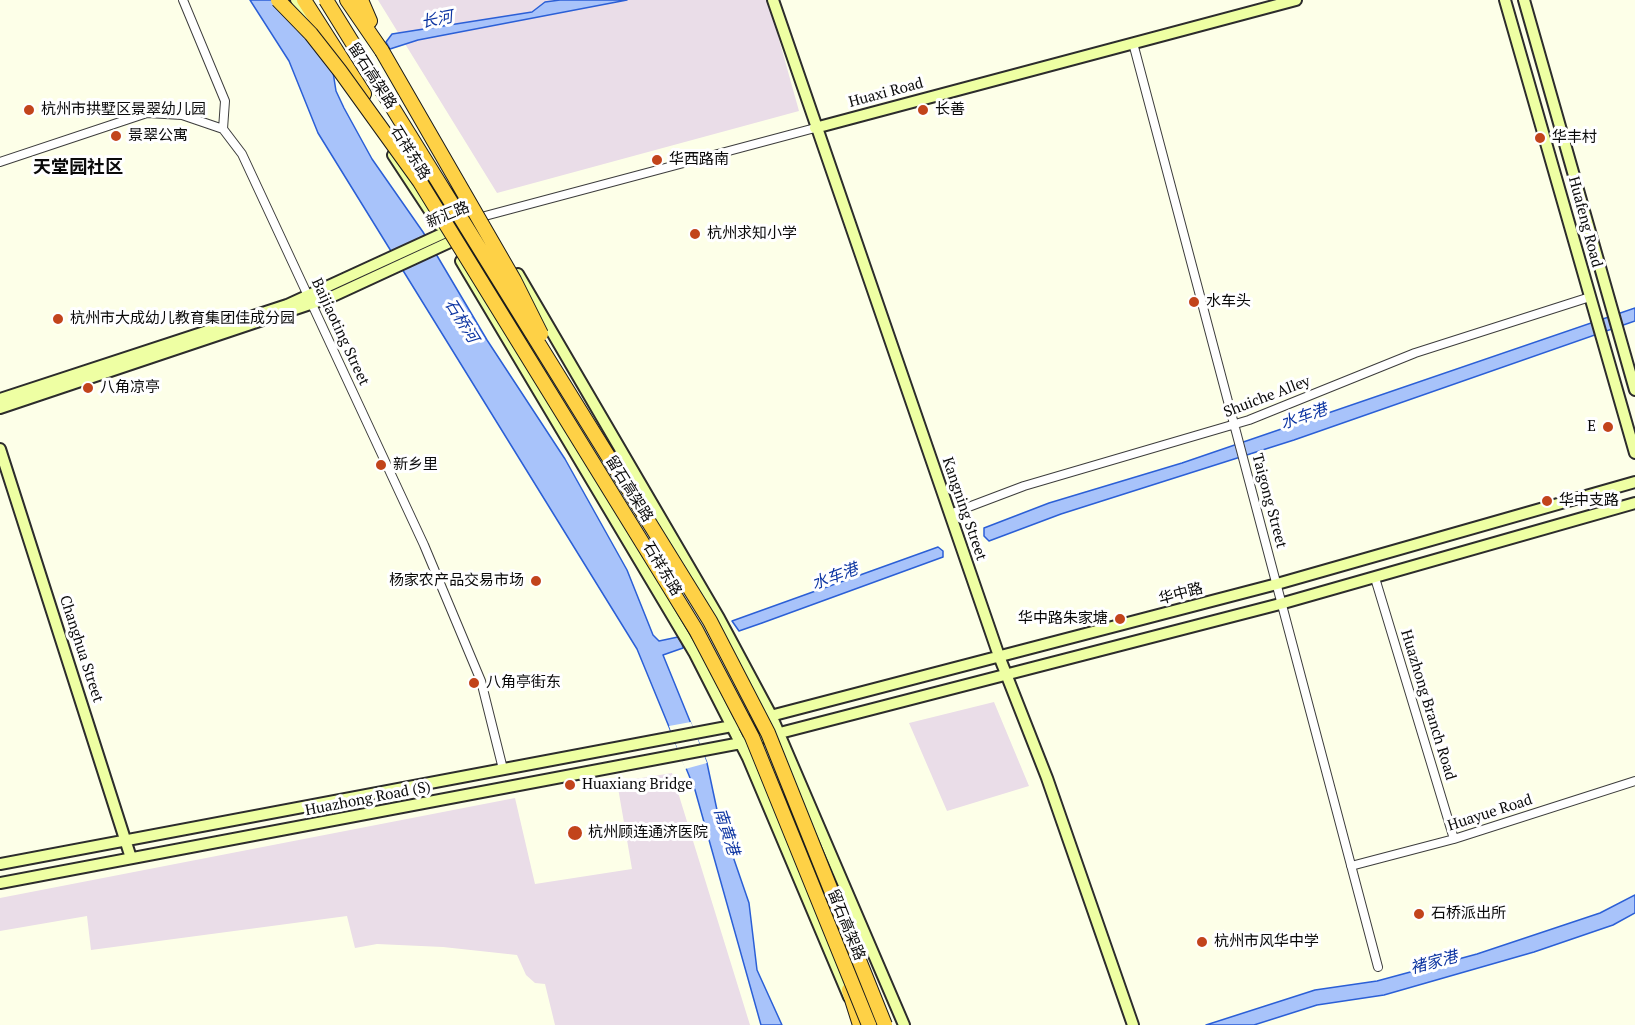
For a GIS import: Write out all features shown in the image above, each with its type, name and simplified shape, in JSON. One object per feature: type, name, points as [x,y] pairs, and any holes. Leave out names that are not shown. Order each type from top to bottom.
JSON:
[{"type":"highway","points":[[278,0],[311,34],[340,71],[420,182]]},
{"type":"highway","name":"留石高架路","points":[[304,0],[420,182],[696,630],[752,736],[869,1025]]},
{"type":"highway","name":"留石高架路","points":[[326,0],[710,621],[768,733],[885,1025]]},
{"type":"highway","points":[[347,0],[382,51],[514,280],[583,416]]},
{"type":"highway","points":[[361,0],[382,51]]},
{"type":"highway","points":[[830,931],[860,1025]]},
{"type":"main road","name":"石祥东路","points":[[296,0],[444,232],[681,630],[741,743],[860,1025]]},
{"type":"main road","name":"石祥东路","points":[[347,0],[377,55],[484,216],[719,618],[780,734],[904,1025]]},
{"type":"main road","name":"Kangning Street","points":[[773,0],[815,128],[1006,676],[1047,778],[1133,1025]]},
{"type":"main road","name":"Huaxi Road","points":[[815,128],[1296,0]]},
{"type":"main road","name":"Huafeng Road","points":[[1505,0],[1635,453]]},
{"type":"main road","name":"Huafeng Road","points":[[1524,0],[1635,390]]},
{"type":"main road","name":"新汇路","points":[[0,399],[310,299],[431,237],[484,216]]},
{"type":"main road","name":"新汇路","points":[[0,408],[392,269],[450,242],[484,216]]},
{"type":"main road","name":"Changhua Street","points":[[0,449],[131,858]]},
{"type":"main road","name":"华中路","points":[[732,726],[1277,584],[1635,482]]},
{"type":"main road","points":[[741,743],[1280,604],[1635,503]]},
{"type":"main road","name":"Huazhong Road (S)","points":[[0,864],[732,726]]},
{"type":"main road","name":"Huazhong Road (S)","points":[[0,883],[741,743]]},
{"type":"street","points":[[0,162],[147,113],[182,116],[223,129],[225,101],[183,0]]},
{"type":"street","name":"Taigong Street","points":[[1132,43],[1235,424],[1277,584],[1280,604],[1352,866],[1377,967]]},
{"type":"street","name":"Huaxi Road","points":[[484,216],[815,128]]},
{"type":"street","name":"Baijiaoting Street","points":[[223,129],[242,154],[424,545],[481,681],[503,769]]},
{"type":"street","name":"Shuiche Alley","points":[[950,513],[1024,486],[1235,424],[1431,348],[1590,297]]},
{"type":"street","name":"Huazhong Branch Road","points":[[1376,578],[1454,839]]},
{"type":"street","name":"Huayue Road","points":[[1352,866],[1454,839],[1635,781]]},
{"type":"shaded area","points":[[378,0],[768,0],[799,111],[497,193]]},
{"type":"shaded area","points":[[994,702],[1029,786],[947,811],[909,723]]},
{"type":"shaded area","points":[[672,773],[750,1025],[555,1025],[545,984],[535,983],[526,975],[517,955],[443,947],[377,944],[355,948],[347,916],[91,950],[87,916],[0,931],[0,898],[515,798],[535,884],[632,869],[617,782]]},
{"type":"water","name":"石桥河","points":[[250,0],[284,0],[333,72],[336,91],[372,159],[423,232],[487,340],[565,459],[627,570],[653,635],[659,641],[678,637],[682,643],[683,648],[663,655],[707,763],[717,810],[749,903],[757,970],[782,1025],[761,1025],[695,790],[637,649],[318,133],[289,61]]},
{"type":"water","points":[[627,0],[418,40],[390,49],[386,42],[392,34],[532,12],[545,2]]},
{"type":"water","points":[[1635,308],[1635,321],[1294,440],[1061,514],[989,541],[984,536],[984,528],[1049,503],[1182,463]]},
{"type":"water","points":[[938,547],[943,551],[943,557],[762,623],[739,631],[732,621]]},
{"type":"water","points":[[1635,895],[1635,913],[1613,925],[1534,952],[1384,995],[1317,1005],[1254,1025],[1206,1025],[1315,990],[1377,981],[1477,954],[1600,913]]},
{"type":"pier","points":[[691,722],[707,763],[685,769],[669,726]]},
{"type":"place","name":"杭州市拱墅区景翠幼儿园","points":[[29,110]]},
{"type":"place","name":"长善","points":[[923,110]]},
{"type":"place","name":"景翠公寓","points":[[116,136]]},
{"type":"place","name":"华丰村","points":[[1540,138]]},
{"type":"place","name":"华西路南","points":[[657,160]]},
{"type":"place","name":"杭州求知小学","points":[[695,234]]},
{"type":"place","name":"水车头","points":[[1194,302]]},
{"type":"place","name":"杭州市大成幼儿教育集团佳成分园","points":[[58,319]]},
{"type":"place","name":"八角凉亭","points":[[88,388]]},
{"type":"place","name":"E","points":[[1608,427]]},
{"type":"place","name":"新乡里","points":[[381,465]]},
{"type":"place","name":"华中支路","points":[[1547,501]]},
{"type":"place","name":"杨家农产品交易市场","points":[[536,581]]},
{"type":"place","name":"华中路朱家塘","points":[[1120,619]]},
{"type":"place","name":"八角亭街东","points":[[474,683]]},
{"type":"place","name":"Huaxiang Bridge","points":[[570,785]]},
{"type":"place","name":"杭州顾连通济医院","points":[[575,833]]},
{"type":"place","name":"石桥派出所","points":[[1419,914]]},
{"type":"place","name":"杭州市风华中学","points":[[1202,942]]},
{"type":"district","name":"天堂园社区","points":[[78,168]]},
{"type":"water label","name":"长河","points":[[437,20]]},
{"type":"water label","name":"水车港","points":[[1304,417]]},
{"type":"water label","name":"水车港","points":[[835,577]]},
{"type":"water label","name":"南黄港","points":[[726,832]]},
{"type":"water label","name":"褚家港","points":[[1434,963]]}]
